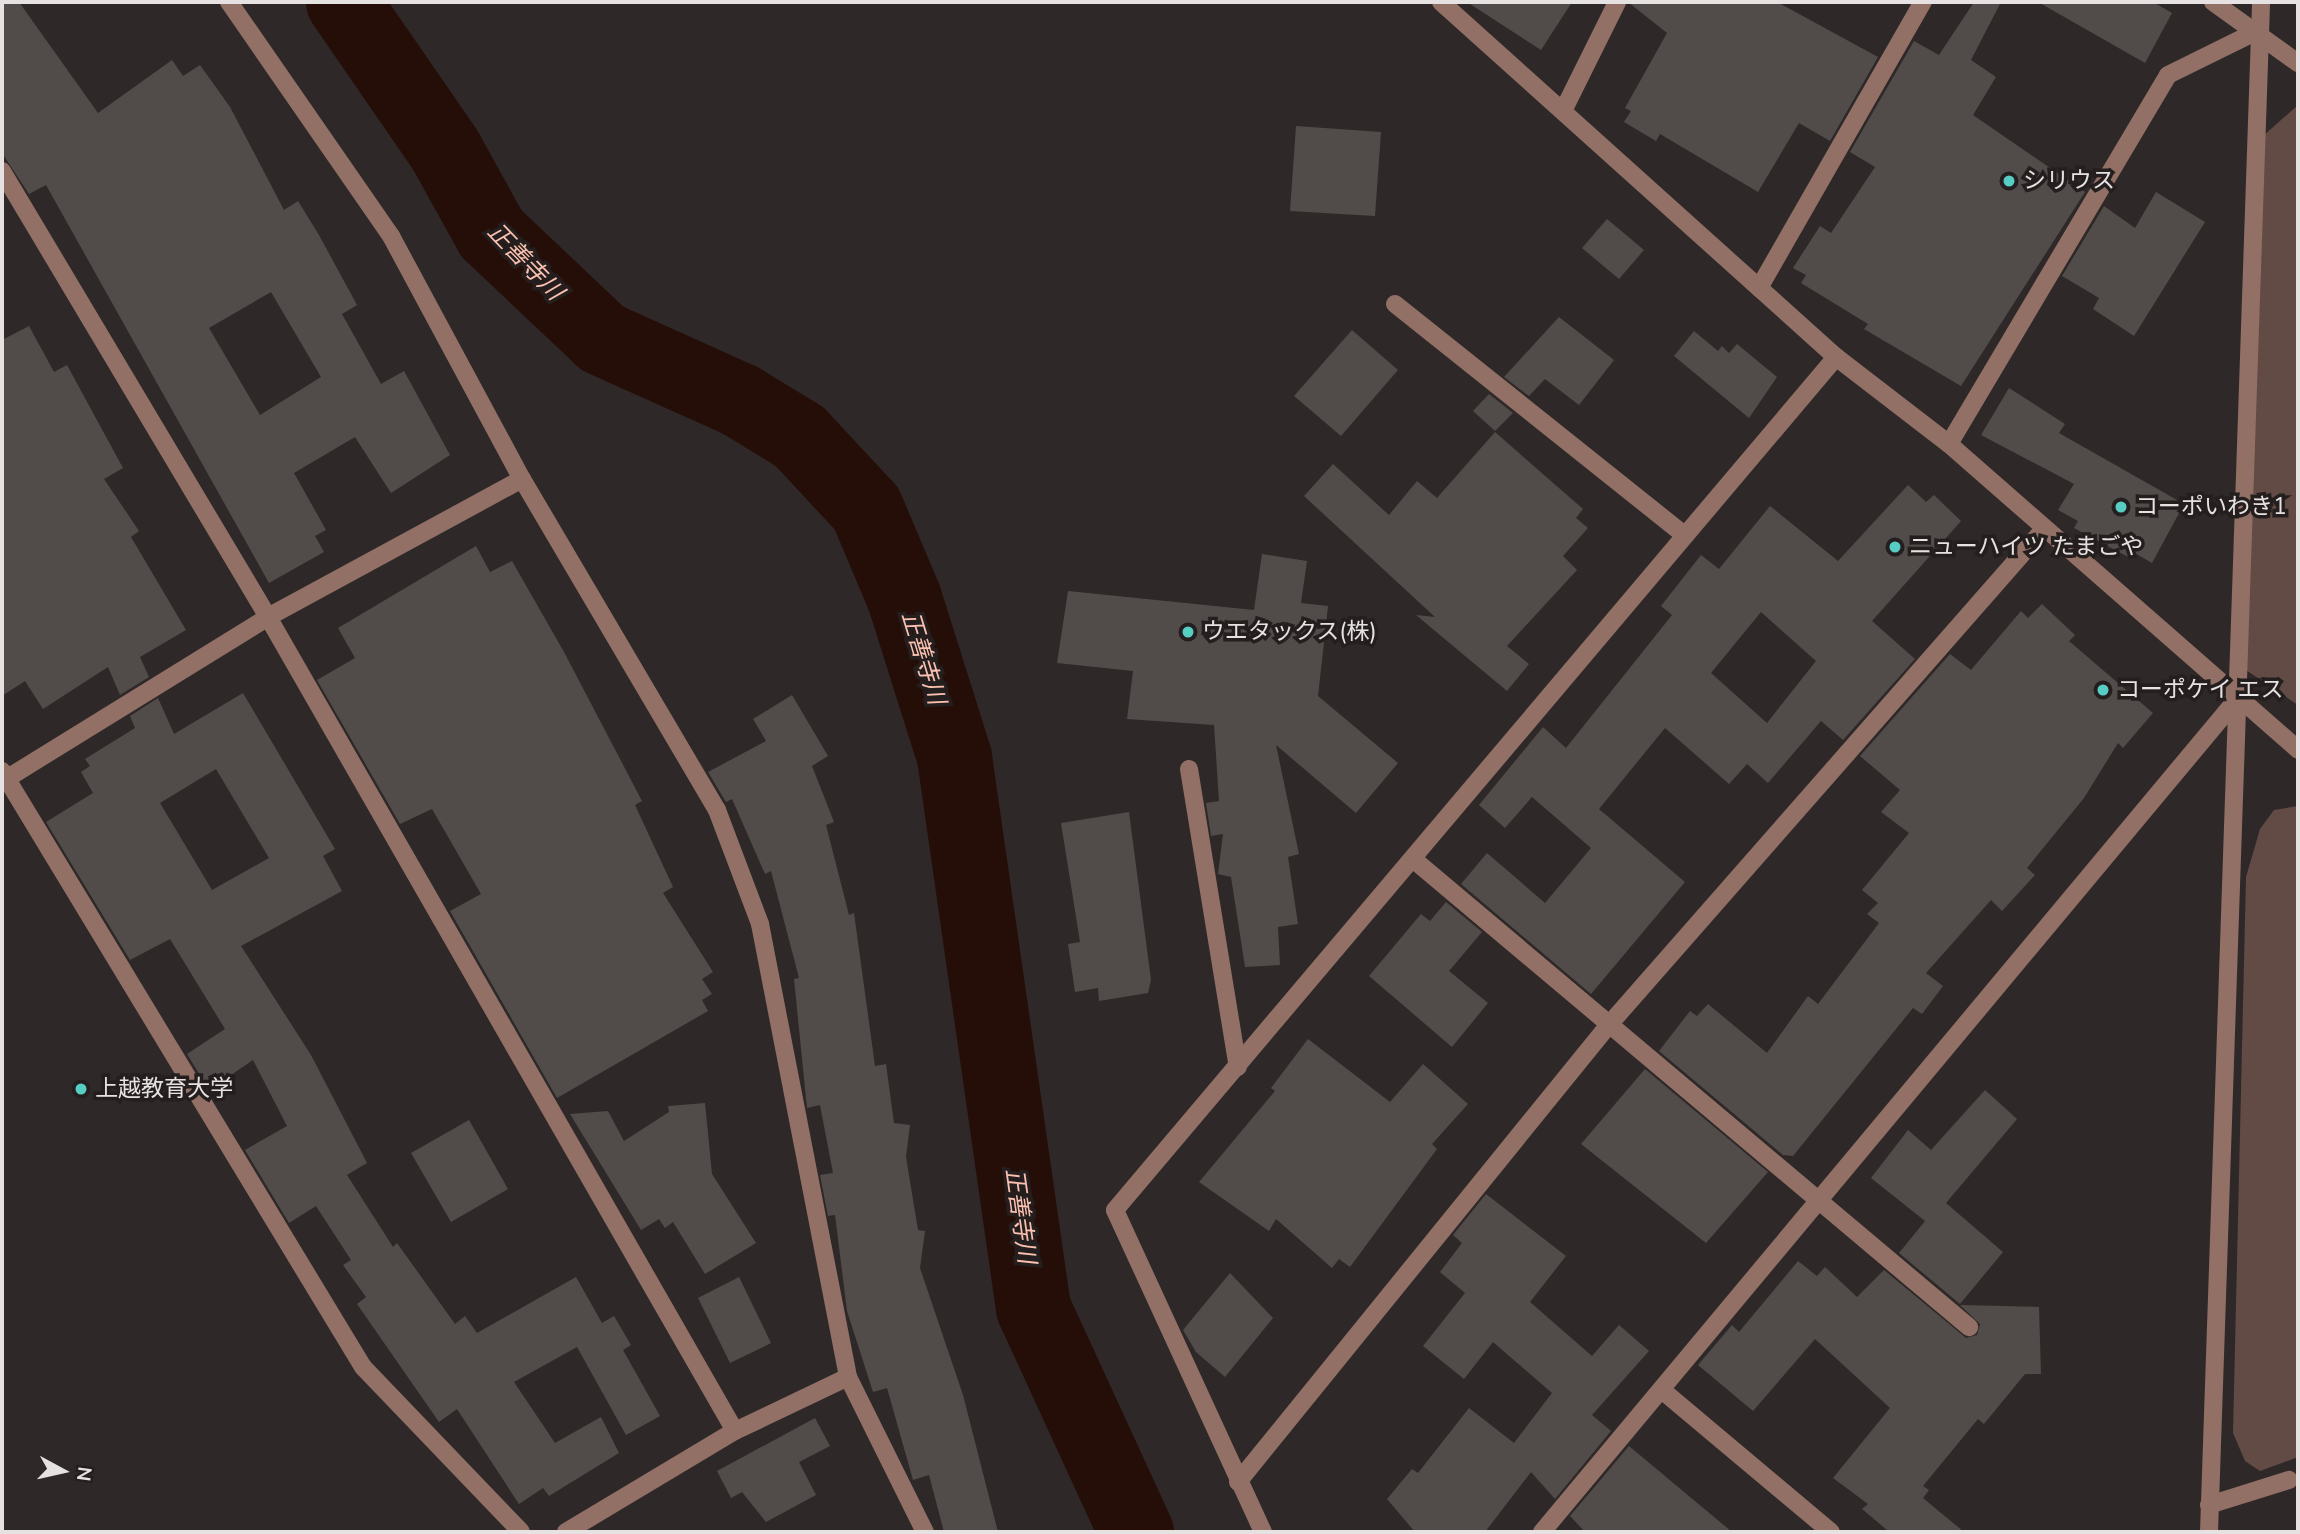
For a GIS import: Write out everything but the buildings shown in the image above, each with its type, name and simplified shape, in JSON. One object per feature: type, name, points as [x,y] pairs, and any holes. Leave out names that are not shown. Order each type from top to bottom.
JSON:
[{"type":"street","points":[[229,2],[391,236],[522,479],[717,810],[760,924],[848,1377],[925,1532]]},
{"type":"street","points":[[1441,2],[1564,109],[1836,357],[1949,444],[2298,750]]},
{"type":"street","points":[[1564,109],[1617,2]]},
{"type":"street","points":[[1759,288],[1923,2]]},
{"type":"street","points":[[2213,2],[2259,30],[2298,63]]},
{"type":"street","points":[[2208,1532],[2260,2]]},
{"type":"street","points":[[1949,444],[2168,75],[2259,30]]},
{"type":"street","points":[[2,171],[268,617],[735,1431]]},
{"type":"street","points":[[1395,304],[1683,534]]},
{"type":"street","points":[[1263,1532],[1115,1210],[1238,1068],[1683,534],[1836,357]]},
{"type":"street","points":[[521,1532],[363,1367],[4,775],[268,617],[522,479]]},
{"type":"street","points":[[1238,1482],[1607,1027],[2044,529]]},
{"type":"street","points":[[1542,1532],[1663,1391],[1816,1200],[2237,699]]},
{"type":"street","points":[[1189,769],[1238,1068]]},
{"type":"street","points":[[1413,859],[1607,1027],[1969,1327]]},
{"type":"street","points":[[566,1532],[735,1431],[848,1377]]},
{"type":"street","points":[[1663,1391],[1831,1532]]},
{"type":"street","points":[[2209,1505],[2289,1480]]},
{"type":"shaded area","points":[[2298,105],[2298,705],[2240,666],[2263,136]]},
{"type":"shaded area","points":[[2298,806],[2298,1457],[2260,1471],[2245,1461],[2233,1433],[2246,877],[2260,829],[2274,810]]},
{"type":"waterway","name":"正善寺川","points":[[343,2],[445,150],[491,233],[602,338],[740,400],[799,436],[866,508],[904,598],[954,757],[1033,1308],[1136,1532]]},
{"type":"place","name":"シリウス","points":[[2009,181]]},
{"type":"place","name":"コーポいわき1","points":[[2121,507]]},
{"type":"place","name":"ニューハイツ たまごや","points":[[1895,547]]},
{"type":"place","name":"ウエタックス(株)","points":[[1188,632]]},
{"type":"place","name":"コーポケイ エス","points":[[2103,690]]},
{"type":"place","name":"上越教育大学","points":[[81,1089]]}]
